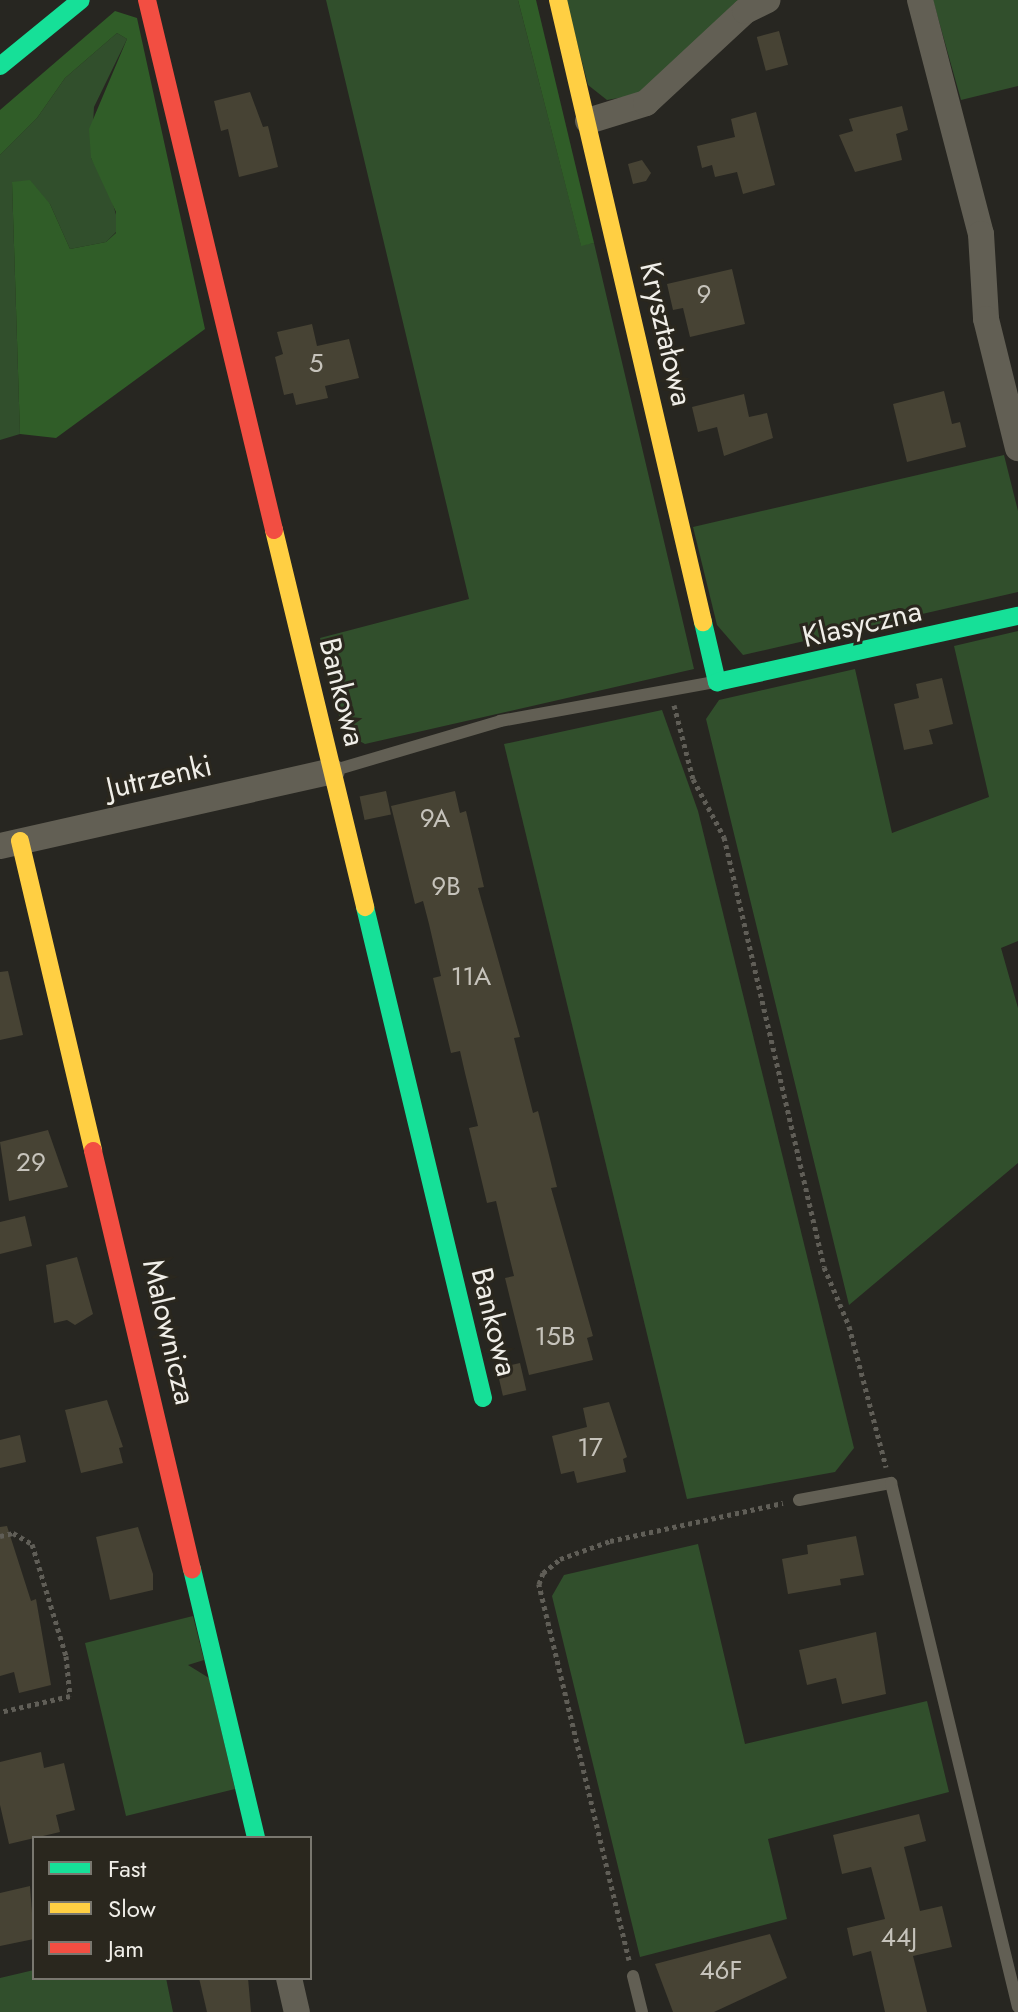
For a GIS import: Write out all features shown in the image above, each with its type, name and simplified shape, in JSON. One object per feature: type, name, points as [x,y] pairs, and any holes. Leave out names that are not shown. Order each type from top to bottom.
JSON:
[{"type":"street","points":[[0,66],[81,0]]},
{"type":"street","name":"Bankowa","points":[[147,0],[483,1398]]},
{"type":"street","name":"Kryształowa","points":[[558,0],[717,682]]},
{"type":"street","points":[[588,121],[634,108],[662,92],[745,11],[768,0]]},
{"type":"street","points":[[920,0],[981,234],[986,319],[1018,448]]},
{"type":"street","name":"Klasyczna","points":[[717,682],[1018,616]]},
{"type":"street","name":"Jutrzenki","points":[[10,844],[332,771]]},
{"type":"street","name":"Malownicza","points":[[10,844],[256,1836]]},
{"type":"street","points":[[289,1980],[297,2012]]},
{"type":"lane","points":[[332,771],[500,721],[717,682]]},
{"type":"lane","points":[[799,1500],[891,1483],[1018,2007]]},
{"type":"lane","points":[[633,1976],[642,2012]]},
{"type":"path","points":[[671,690],[693,779],[724,837],[824,1267],[849,1326],[891,1483]]},
{"type":"path","points":[[633,1976],[539,1584],[543,1573],[560,1559],[610,1541],[799,1500]]},
{"type":"path","points":[[0,1536],[13,1533],[32,1544],[66,1656],[70,1696],[0,1712]]},
{"type":"green space","points":[[326,0],[518,0],[581,245],[594,243],[694,669],[365,744],[343,732],[320,638],[469,599]]},
{"type":"green space","points":[[518,0],[536,0],[594,243],[581,246]]},
{"type":"green space","points":[[566,0],[738,0],[641,94],[607,100],[588,85]]},
{"type":"green space","points":[[933,0],[1018,0],[1018,86],[961,100]]},
{"type":"green space","points":[[115,11],[137,18],[205,329],[56,438],[20,434],[12,182],[30,180],[50,204],[70,249],[106,242],[116,233],[116,212],[91,158],[89,129],[127,39],[117,33],[65,78],[37,118],[0,155],[0,110]]},
{"type":"green space","points":[[117,33],[127,39],[94,107],[91,158],[108,187],[119,225],[116,232],[106,242],[70,249],[50,204],[12,182],[20,434],[0,440],[0,155],[37,118],[65,78]]},
{"type":"green space","points":[[1004,455],[1018,511],[1018,592],[743,655],[717,625],[693,527]]},
{"type":"green space","points":[[1018,631],[1018,941],[1001,948],[1018,1008],[1018,1163],[849,1305],[706,719],[719,700],[855,669],[892,833],[989,797],[954,646]]},
{"type":"green space","points":[[662,710],[698,811],[854,1448],[835,1472],[687,1499],[504,744]]},
{"type":"green space","points":[[698,1544],[745,1744],[927,1701],[949,1792],[768,1839],[787,1919],[640,1957],[552,1596],[564,1575]]},
{"type":"green space","points":[[193,1616],[204,1660],[188,1665],[209,1678],[235,1789],[126,1816],[85,1643]]},
{"type":"green space","points":[[32,1970],[32,1980],[166,1980],[173,2012],[0,2012],[0,1978]]},
{"type":"building","points":[[779,31],[788,65],[766,71],[757,37]]},
{"type":"building","points":[[250,92],[263,127],[268,126],[278,167],[239,177],[228,129],[221,131],[214,101]]},
{"type":"building","points":[[902,106],[908,130],[896,134],[902,160],[855,172],[839,135],[853,131],[849,119]]},
{"type":"building","points":[[756,112],[775,185],[743,194],[737,172],[715,177],[712,165],[702,168],[697,146],[735,137],[731,119]]},
{"type":"building","points":[[642,160],[651,173],[646,181],[633,184],[628,164]]},
{"type":"building","points":[[732,269],[745,324],[690,337],[683,308],[673,310],[667,284]]},
{"type":"building","points":[[312,324],[317,346],[349,339],[359,378],[325,386],[328,398],[296,405],[293,393],[284,395],[275,357],[283,354],[277,332]]},
{"type":"building","points":[[944,391],[952,424],[960,422],[966,447],[907,462],[893,404]]},
{"type":"building","points":[[744,394],[749,417],[767,413],[773,438],[724,456],[717,427],[698,432],[692,407]]},
{"type":"building","points":[[942,678],[953,724],[929,730],[933,744],[904,750],[894,704],[919,698],[916,684]]},
{"type":"building","points":[[386,791],[391,814],[365,820],[360,797]]},
{"type":"building","points":[[455,791],[460,813],[466,811],[484,887],[478,888],[520,1037],[514,1038],[533,1113],[538,1111],[557,1187],[551,1188],[593,1336],[587,1338],[593,1360],[529,1375],[505,1278],[514,1276],[496,1201],[487,1203],[469,1128],[478,1126],[460,1051],[451,1053],[433,978],[441,976],[429,924],[423,901],[415,904],[391,806]]},
{"type":"building","points":[[8,971],[23,1035],[0,1040],[0,972]]},
{"type":"building","points":[[48,1130],[68,1187],[9,1201],[0,1142]]},
{"type":"building","points":[[25,1216],[32,1246],[0,1254],[0,1222]]},
{"type":"building","points":[[77,1257],[93,1314],[75,1325],[67,1320],[54,1323],[46,1265]]},
{"type":"building","points":[[520,1363],[526,1390],[503,1396],[497,1368]]},
{"type":"building","points":[[107,1400],[123,1447],[119,1448],[123,1463],[81,1473],[65,1410]]},
{"type":"building","points":[[609,1402],[627,1457],[623,1459],[626,1472],[577,1483],[574,1471],[561,1474],[552,1436],[587,1427],[583,1408]]},
{"type":"building","points":[[20,1435],[26,1462],[0,1468],[0,1440]]},
{"type":"building","points":[[7,1526],[31,1601],[36,1599],[51,1685],[19,1693],[14,1672],[0,1676],[0,1527]]},
{"type":"building","points":[[138,1527],[153,1574],[153,1590],[110,1600],[96,1537]]},
{"type":"building","points":[[856,1536],[864,1575],[840,1579],[841,1585],[788,1594],[782,1559],[808,1554],[807,1545]]},
{"type":"building","points":[[876,1632],[886,1694],[842,1704],[836,1678],[807,1685],[799,1650]]},
{"type":"building","points":[[41,1752],[44,1768],[64,1763],[75,1810],[56,1815],[60,1832],[32,1836],[32,1839],[9,1844],[0,1805],[0,1762]]},
{"type":"building","points":[[919,1814],[926,1841],[904,1847],[920,1911],[942,1906],[952,1947],[913,1956],[927,2012],[885,2012],[871,1951],[853,1956],[847,1928],[885,1919],[871,1867],[842,1874],[833,1835]]},
{"type":"building","points":[[30,1886],[32,1939],[0,1946],[0,1893]]},
{"type":"building","points":[[770,1934],[787,1978],[714,2012],[673,2012],[655,1964]]},
{"type":"building","points":[[199,1980],[248,1980],[251,2012],[207,2012]]},
{"type":"traffic: fast","points":[[0,66],[81,0]]},
{"type":"traffic: fast","points":[[703,622],[717,682],[1018,616]]},
{"type":"traffic: fast","points":[[365,907],[483,1398]]},
{"type":"traffic: fast","points":[[192,1569],[256,1836]]},
{"type":"traffic: slow","points":[[558,0],[703,622]]},
{"type":"traffic: slow","points":[[274,530],[365,907]]},
{"type":"traffic: slow","points":[[20,841],[93,1151]]},
{"type":"traffic: jam","points":[[147,0],[274,530]]},
{"type":"traffic: jam","points":[[93,1151],[192,1569]]}]
